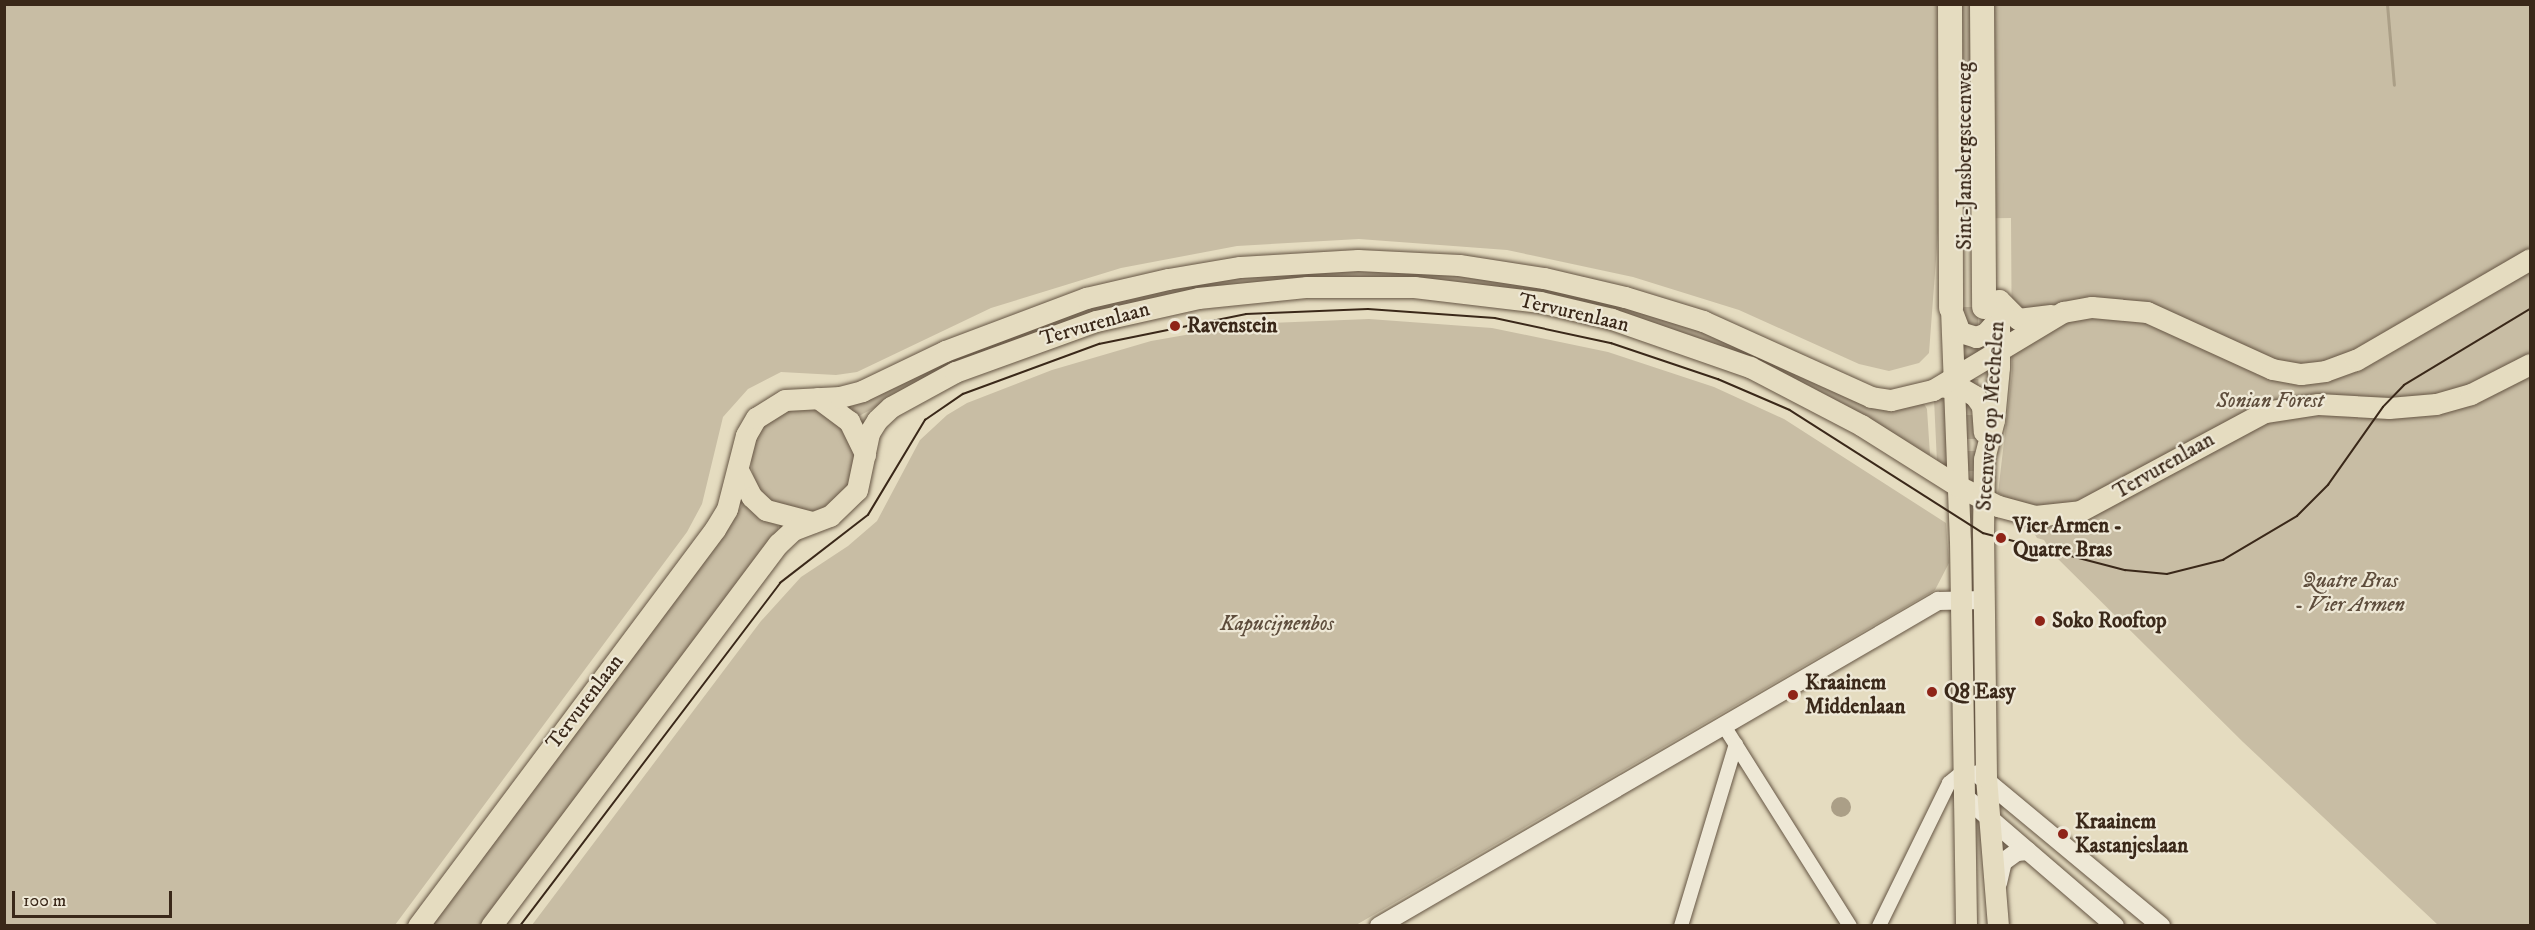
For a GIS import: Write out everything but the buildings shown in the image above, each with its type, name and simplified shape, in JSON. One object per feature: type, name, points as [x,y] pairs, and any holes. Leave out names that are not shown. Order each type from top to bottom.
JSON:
[{"type":"highway","points":[[1950,4],[1980,308]]},
{"type":"highway","name":"Sint-Jansbergsteenweg","points":[[1965,4],[1980,308]]},
{"type":"highway","name":"Sint-Jansbergsteenweg","points":[[1980,308],[1983,4]]},
{"type":"highway","points":[[1980,308],[1999,4]]},
{"type":"main road","points":[[1980,308],[2018,319],[2092,307],[2131,308],[2162,318],[2255,364],[2286,372],[2325,370],[2356,360],[2530,259]]},
{"type":"main road","name":"Tervurenlaan","points":[[418,926],[715,529],[727,509],[739,472],[746,435],[756,418],[785,400],[818,398],[862,391],[945,351],[1086,298],[1168,279],[1240,267],[1358,260],[1459,265],[1544,278],[1625,297],[1703,321],[1871,397],[1892,400],[1949,383],[2063,312]]},
{"type":"main road","name":"Tervurenlaan","points":[[491,926],[764,561],[793,530],[830,516],[851,498],[863,472],[869,433],[891,407],[955,372],[1038,339],[1096,321],[1198,298],[1244,291],[1368,286],[1457,291],[1540,302],[1690,344],[1813,399],[1958,486],[2019,513],[2048,516],[2080,511],[2265,412],[2318,404],[2389,408],[2436,404],[2471,394],[2530,364]]},
{"type":"main road","name":"Steenweg op Mechelen","points":[[1980,308],[2000,350],[1994,420],[1984,459],[1983,498],[1986,777],[1994,899],[1998,926]]},
{"type":"main road","name":"Steenweg op Mechelen","points":[[1966,926],[1960,531],[1949,383],[1980,308]]},
{"type":"main road","points":[[1949,383],[1975,396],[1982,406],[1984,459]]},
{"type":"main road","points":[[818,398],[849,422],[865,454]]},
{"type":"main road","points":[[739,472],[752,497],[766,510],[812,522]]},
{"type":"main road","points":[[1983,533],[2019,513]]},
{"type":"street","points":[[1378,926],[1938,601],[1984,600]]},
{"type":"street","points":[[1724,726],[1850,926]]},
{"type":"street","points":[[1681,926],[1736,744]]},
{"type":"street","points":[[1879,926],[1949,783],[1965,770],[1986,777],[2161,926]]},
{"type":"street","points":[[1965,797],[2115,926]]},
{"type":"street","points":[[2052,871],[2070,848]]},
{"type":"street","points":[[1994,899],[2003,862],[2017,852],[2028,851]]},
{"type":"green space","points":[[5,5],[2530,5],[2530,925],[2438,925],[2243,742],[2054,555],[2044,540],[2037,538],[2016,503],[1998,493],[2012,373],[2011,218],[1939,219],[1929,353],[1919,363],[1889,371],[1859,364],[1739,310],[1633,277],[1507,250],[1359,239],[1237,246],[1121,268],[991,308],[857,372],[836,375],[781,372],[748,389],[723,417],[702,504],[687,532],[395,925],[5,926]]},
{"type":"green space","points":[[1390,267],[1541,285],[1694,326],[1761,354],[1923,402],[1927,409],[1930,455],[1925,457],[1593,307],[1229,287],[902,393],[859,416],[851,411],[853,406],[929,366],[1105,300],[1250,273]]},
{"type":"green space","name":"Kapucijnenbos","points":[[1369,319],[1492,328],[1608,352],[1714,387],[1784,419],[1946,523],[1949,563],[1935,590],[1356,925],[532,925],[761,621],[801,577],[848,546],[877,521],[920,440],[947,415],[967,403],[1052,370],[1151,341],[1248,324]]},
{"type":"green space","points":[[1941,396],[1945,403],[1947,465],[1942,467],[1937,463],[1934,399]]},
{"type":"green space","points":[[803,408],[823,412],[832,417],[846,431],[851,440],[855,460],[851,480],[846,489],[832,503],[823,508],[803,512],[783,508],[774,503],[760,489],[755,480],[751,460],[755,440],[760,431],[774,417],[783,412]]},
{"type":"green space","points":[[744,503],[778,526],[778,530],[483,925],[428,926]]},
{"type":"shaded area","points":[[1841,797],[1848,800],[1851,807],[1848,814],[1841,817],[1834,814],[1831,807],[1834,800]]},
{"type":"waterway","points":[[2387,4],[2394,85]]},
{"type":"tunnel","points":[[1966,307],[1967,471]]},
{"type":"tram line","points":[[520,926],[780,583],[868,515],[925,420],[963,394],[1099,344],[1246,314],[1368,309],[1495,318],[1611,343],[1718,379],[1790,410],[1983,533],[2125,570],[2167,574],[2223,560],[2297,516],[2328,485],[2383,407],[2404,385],[2530,309]]},
{"type":"place","name":"Ravenstein","points":[[1175,326]]},
{"type":"place","name":"Vier Armen - Quatre Bras","points":[[2001,538]]},
{"type":"place","name":"Soko Rooftop","points":[[2040,621]]},
{"type":"place","name":"Q8 Easy","points":[[1932,692]]},
{"type":"place","name":"Kraainem Middenlaan","points":[[1793,695]]},
{"type":"place","name":"Kraainem Kastanjeslaan","points":[[2063,834]]},
{"type":"park label","name":"Sonian Forest","points":[[2270,401]]},
{"type":"park label","name":"Quatre Bras - Vier Armen","points":[[2350,593]]}]
